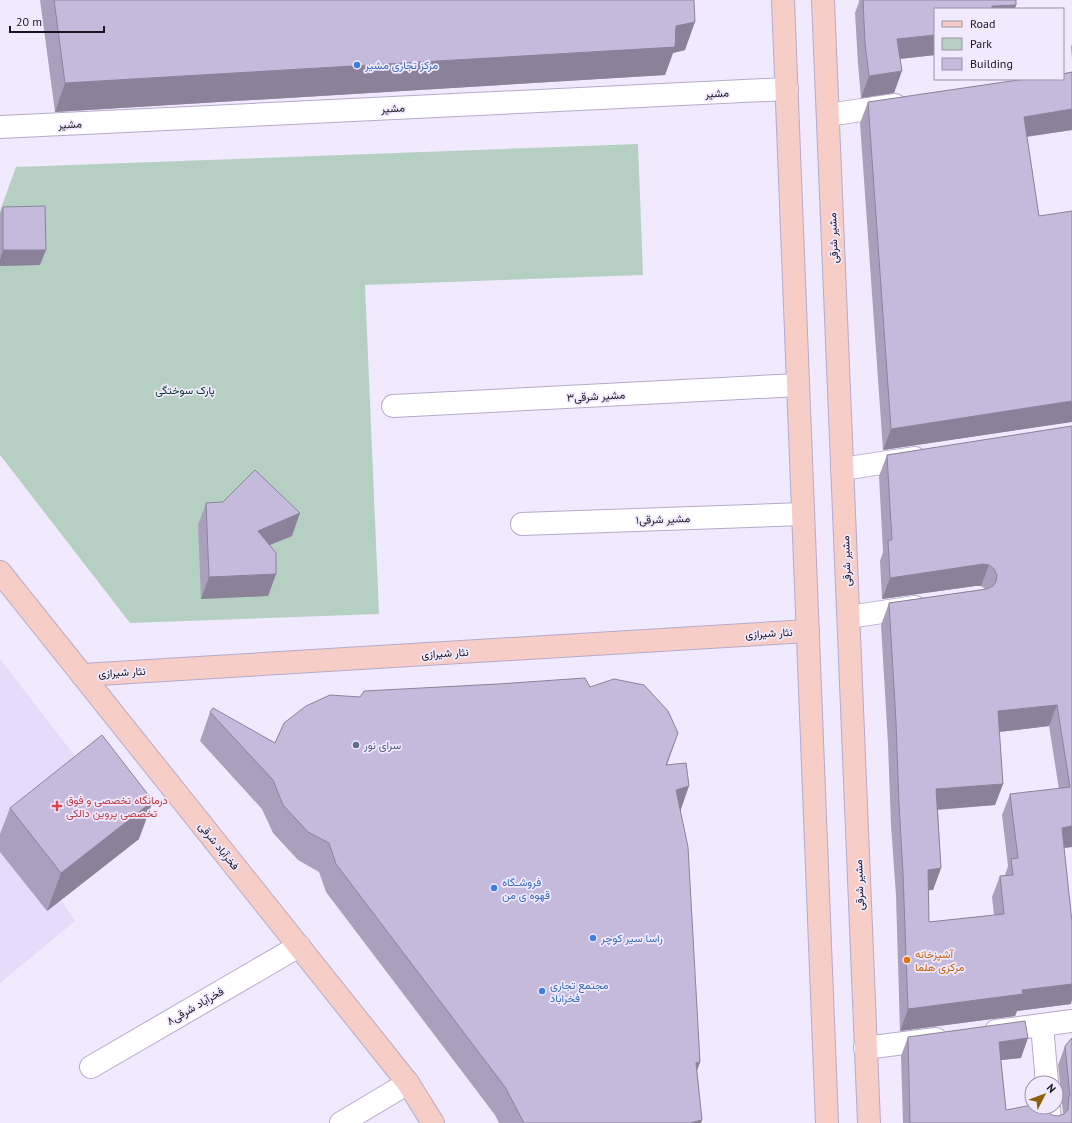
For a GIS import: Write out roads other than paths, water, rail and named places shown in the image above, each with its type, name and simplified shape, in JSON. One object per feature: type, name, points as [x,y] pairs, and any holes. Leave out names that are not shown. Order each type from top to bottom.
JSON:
[{"type":"main road","points":[[783,0],[827,1123]]},
{"type":"main road","name":"مشیر شرقی","points":[[823,0],[869,1123]]},
{"type":"main road","name":"فخرآباد شرقی","points":[[0,572],[408,1083],[433,1123]]},
{"type":"main road","name":"نثار شیرازی","points":[[82,675],[808,631]]},
{"type":"street","name":"مشیر","points":[[0,127],[786,89]]},
{"type":"street","points":[[828,115],[914,102]]},
{"type":"street","name":"۳مشیر شرقی","points":[[393,406],[798,385]]},
{"type":"street","points":[[842,469],[934,455]]},
{"type":"street","name":"۱مشیر شرقی","points":[[522,524],[803,514]]},
{"type":"street","points":[[849,617],[932,604]]},
{"type":"street","name":"فخرآباد شرقی۸","points":[[91,1067],[298,946]]},
{"type":"street","points":[[980,1033],[1072,1020]]},
{"type":"street","points":[[1042,1025],[1046,1075]]},
{"type":"street","points":[[865,1048],[957,1036]]},
{"type":"street","points":[[341,1123],[408,1083]]},
{"type":"place","name":"مرکز تجاری مشیر","points":[[357,65]]},
{"type":"place","name":"سرای نور","points":[[356,745]]},
{"type":"place","name":"درمانگاه تخصصی و فوق تخصصی پروین دالکی","points":[[57,806]]},
{"type":"place","name":"فروشـگاه قهوه ی من","points":[[494,888]]},
{"type":"place","name":"راسا سیر کوچر","points":[[593,938]]},
{"type":"place","name":"آشپزخانه مرکزی هلما","points":[[907,960]]},
{"type":"place","name":"مجتمع تجاری فخراباد","points":[[542,991]]},
{"type":"park label","name":"پارک سوختگی","points":[[185,390]]}]
